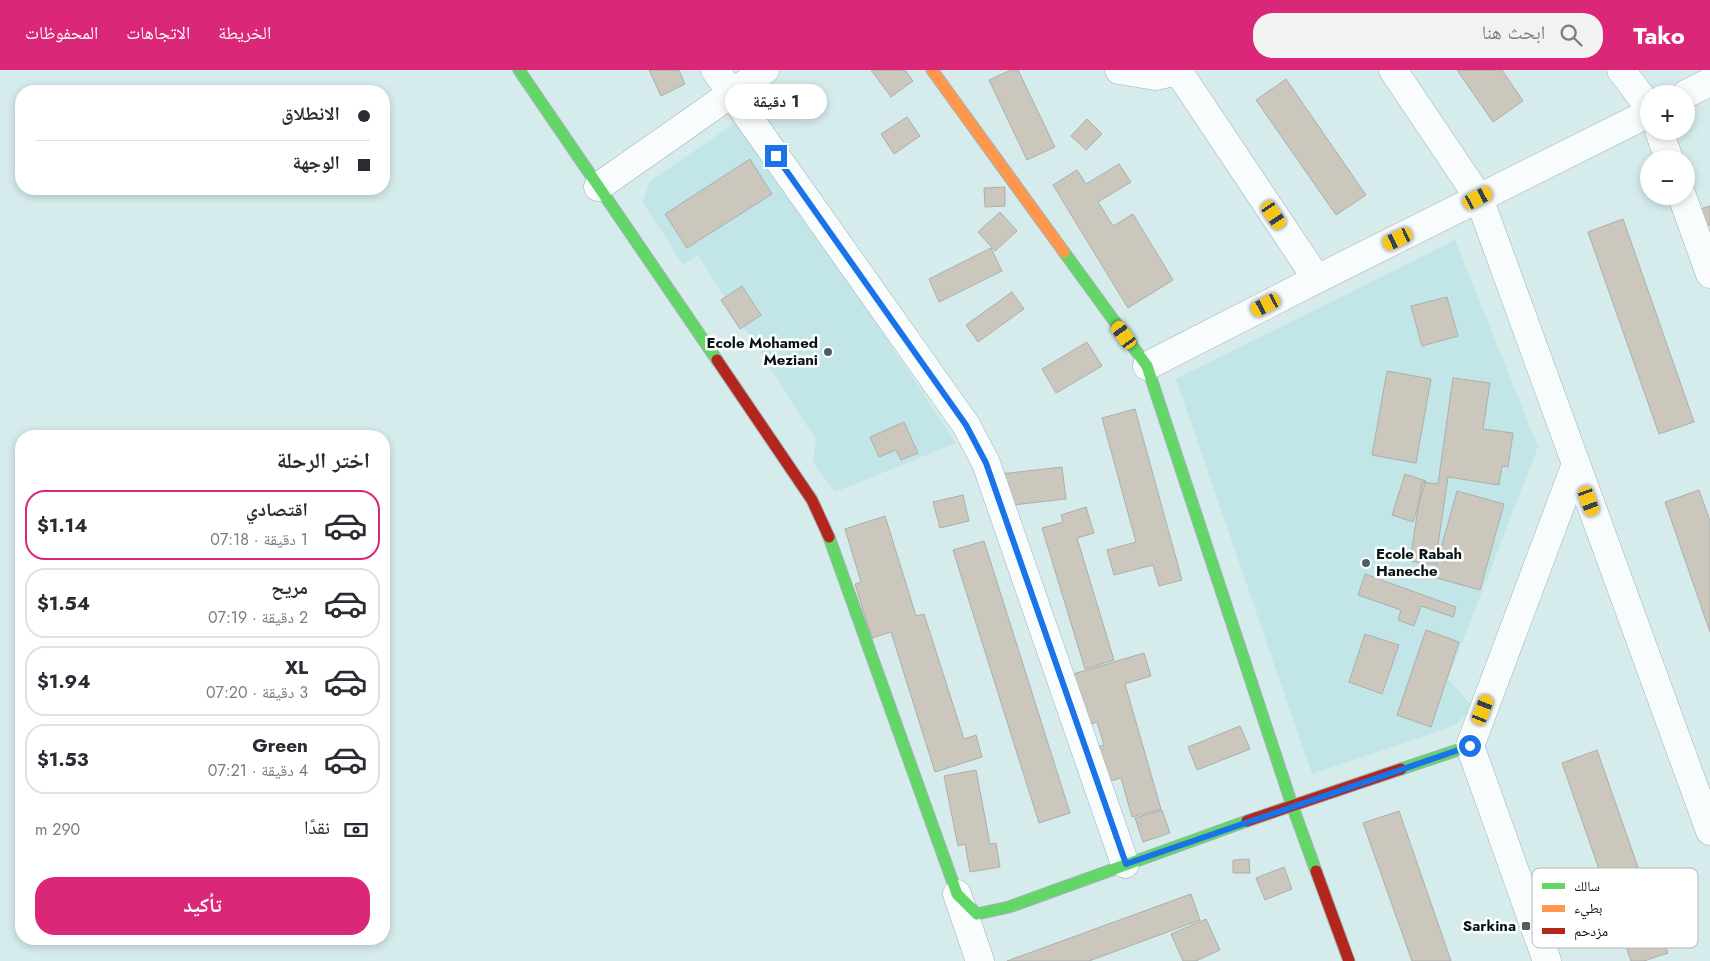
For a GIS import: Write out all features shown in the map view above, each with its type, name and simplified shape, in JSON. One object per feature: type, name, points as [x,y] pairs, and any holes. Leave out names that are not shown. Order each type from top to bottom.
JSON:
[{"type":"street","points":[[519,70],[812,500],[830,539],[980,961]]},
{"type":"street","points":[[715,70],[966,425],[986,463],[1126,864]]},
{"type":"street","points":[[598,187],[765,70]]},
{"type":"street","points":[[932,70],[1147,366],[1292,805],[1349,961]]},
{"type":"street","points":[[1119,70],[1155,76],[1179,71],[1317,279]]},
{"type":"street","points":[[1393,70],[1478,198],[1710,831]]},
{"type":"street","points":[[1621,70],[1640,95]]},
{"type":"street","points":[[1695,90],[1710,82]]},
{"type":"street","points":[[1147,366],[1640,117]]},
{"type":"street","points":[[1685,205],[1710,274]]},
{"type":"street","points":[[1532,919],[1470,746],[1576,464]]},
{"type":"street","points":[[957,894],[978,914],[1009,907],[1292,805],[1470,746]]},
{"type":"street","points":[[1542,948],[1547,961]]},
{"type":"shaded area","name":"Ecole Mohamed Meziani","points":[[741,119],[956,443],[835,492],[813,462],[816,440],[698,255],[683,265],[643,202],[650,181]]},
{"type":"shaded area","name":"Ecole Rabah Haneche","points":[[1455,240],[1538,447],[1448,679],[1473,707],[1457,724],[1443,730],[1312,774],[1176,379]]},
{"type":"building","points":[[649,70],[679,70],[685,84],[661,96]]},
{"type":"building","points":[[871,70],[905,70],[913,81],[891,97]]},
{"type":"building","points":[[1011,70],[1018,70],[1055,147],[1027,160],[989,80]]},
{"type":"building","points":[[1457,70],[1502,70],[1523,101],[1493,122]]},
{"type":"building","points":[[1286,79],[1366,195],[1336,215],[1256,100]]},
{"type":"building","points":[[907,117],[920,136],[894,154],[881,134]]},
{"type":"building","points":[[1087,119],[1102,134],[1086,150],[1071,136]]},
{"type":"building","points":[[750,159],[772,194],[687,248],[665,214]]},
{"type":"building","points":[[1119,164],[1131,182],[1098,202],[1113,226],[1133,214],[1173,280],[1128,308],[1053,185],[1077,170],[1086,184]]},
{"type":"building","points":[[1005,187],[1005,206],[985,207],[984,188]]},
{"type":"building","points":[[1710,206],[1710,225],[1705,226],[1700,209]]},
{"type":"building","points":[[1000,212],[1017,231],[995,251],[978,232]]},
{"type":"building","points":[[1623,219],[1694,422],[1659,434],[1588,232]]},
{"type":"building","points":[[991,248],[1002,271],[939,302],[929,279]]},
{"type":"building","points":[[742,286],[761,315],[740,329],[721,300]]},
{"type":"building","points":[[1012,292],[1024,309],[978,342],[966,325]]},
{"type":"building","points":[[1447,297],[1458,336],[1422,346],[1411,306]]},
{"type":"building","points":[[1087,342],[1102,366],[1056,393],[1042,369]]},
{"type":"building","points":[[1387,371],[1431,379],[1416,463],[1372,455]]},
{"type":"building","points":[[1453,378],[1490,383],[1483,429],[1513,433],[1508,467],[1502,466],[1499,485],[1448,477],[1435,565],[1410,561],[1422,482],[1438,484]]},
{"type":"building","points":[[1135,409],[1182,580],[1159,586],[1153,565],[1114,575],[1107,550],[1136,542],[1102,418]]},
{"type":"building","points":[[904,422],[918,453],[901,460],[896,450],[879,457],[870,437]]},
{"type":"building","points":[[1062,467],[1066,499],[1004,506],[1000,474]]},
{"type":"building","points":[[1405,474],[1426,481],[1413,522],[1392,515]]},
{"type":"building","points":[[1699,490],[1710,521],[1710,632],[1665,502]]},
{"type":"building","points":[[1457,491],[1504,504],[1480,590],[1433,577]]},
{"type":"building","points":[[963,495],[969,521],[940,528],[933,502]]},
{"type":"building","points":[[1086,507],[1094,533],[1077,538],[1114,660],[1085,669],[1042,528],[1063,522],[1061,515]]},
{"type":"building","points":[[885,516],[916,616],[924,614],[964,739],[976,735],[982,757],[935,772],[891,632],[872,638],[855,584],[861,582],[845,529]]},
{"type":"building","points":[[984,541],[1070,813],[1039,823],[953,550]]},
{"type":"building","points":[[1365,574],[1456,607],[1453,617],[1421,606],[1414,626],[1398,620],[1401,610],[1358,595]]},
{"type":"building","points":[[1426,630],[1459,642],[1431,727],[1397,715]]},
{"type":"building","points":[[1365,634],[1399,645],[1382,694],[1349,682]]},
{"type":"building","points":[[1144,653],[1151,676],[1125,684],[1161,809],[1132,817],[1121,778],[1104,783],[1093,748],[1104,745],[1097,722],[1085,726],[1070,675]]},
{"type":"building","points":[[1240,726],[1250,749],[1197,770],[1188,747]]},
{"type":"building","points":[[1597,750],[1638,868],[1599,868],[1562,763]]},
{"type":"building","points":[[976,770],[990,844],[996,843],[1000,867],[970,872],[965,844],[958,846],[944,776]]},
{"type":"building","points":[[1162,810],[1170,833],[1143,842],[1135,818]]},
{"type":"building","points":[[1399,811],[1451,961],[1412,961],[1363,823]]},
{"type":"building","points":[[1249,859],[1250,873],[1233,873],[1233,860]]},
{"type":"building","points":[[1284,867],[1292,889],[1265,900],[1256,878]]},
{"type":"building","points":[[1191,894],[1200,920],[1089,961],[1007,961]]},
{"type":"building","points":[[1206,919],[1220,950],[1196,961],[1183,961],[1171,934]]},
{"type":"building","points":[[1626,948],[1666,948],[1668,953],[1644,961],[1631,961]]},
{"type":"traffic: fast","points":[[519,70],[717,360]]},
{"type":"traffic: fast","points":[[1064,252],[1147,366],[1292,805],[1316,871]]},
{"type":"traffic: fast","points":[[829,537],[957,894],[977,914],[1009,907],[1247,821]]},
{"type":"traffic: fast","points":[[1401,769],[1470,746]]},
{"type":"traffic: slow","points":[[932,70],[1064,252]]},
{"type":"traffic: jam","points":[[717,360],[812,500],[829,537]]},
{"type":"traffic: jam","points":[[1247,821],[1401,769]]},
{"type":"traffic: jam","points":[[1316,871],[1349,961]]},
{"type":"place","name":"Ecole Mohamed Meziani","points":[[828,352]]},
{"type":"place","name":"Ecole Rabah Haneche","points":[[1366,563]]},
{"type":"place","name":"Sarkina","points":[[1526,926]]},
{"type":"route","points":[[776,156],[966,425],[986,463],[1126,864],[1292,805],[1470,746]]}]
